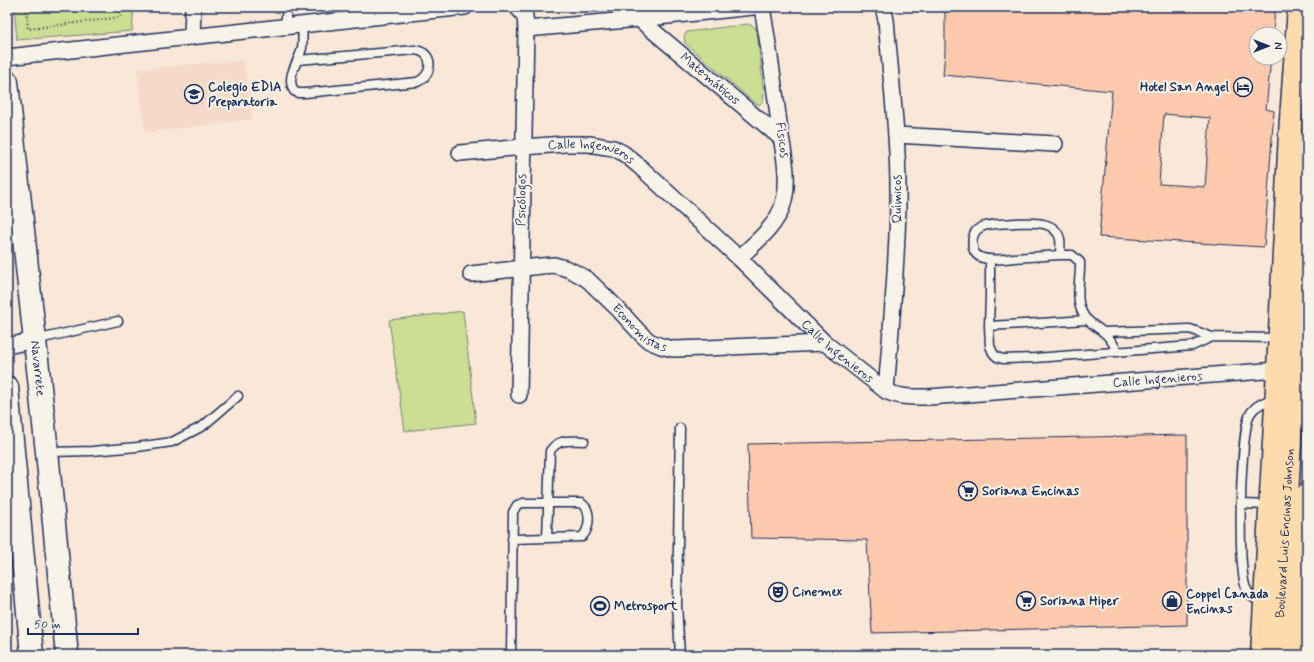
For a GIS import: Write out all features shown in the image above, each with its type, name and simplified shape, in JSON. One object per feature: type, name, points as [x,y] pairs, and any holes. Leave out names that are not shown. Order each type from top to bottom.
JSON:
[{"type":"main road","points":[[1262,655],[1291,126],[1299,7]]},
{"type":"main road","name":"Navarrete","points":[[7,82],[47,452],[67,655]]},
{"type":"main road","name":"Boulevard Luis Encinas Johnson","points":[[1278,655],[1307,142]]},
{"type":"main road","points":[[7,387],[32,655]]},
{"type":"main road","name":"Boulevard Luis Encinas Johnson","points":[[1299,650],[1307,495]]},
{"type":"street","points":[[192,37],[193,7]]},
{"type":"street","points":[[7,57],[465,7]]},
{"type":"street","name":"Psicólogos","points":[[517,7],[525,16],[526,29],[519,395]]},
{"type":"street","points":[[526,29],[753,7]]},
{"type":"street","name":"Físicos","points":[[739,258],[763,235],[776,219],[783,205],[786,189],[785,168],[762,7]]},
{"type":"street","name":"Químicos","points":[[883,7],[886,20],[896,135],[898,203],[897,248],[886,391]]},
{"type":"street","name":"Matemáticos","points":[[639,19],[781,138]]},
{"type":"street","points":[[896,135],[1055,144]]},
{"type":"street","name":"Calle Ingenieros","points":[[460,153],[523,147],[589,144],[613,148],[623,153],[739,258],[825,343],[886,391],[894,395],[907,397],[929,397],[1278,370]]},
{"type":"street","name":"Economistas","points":[[471,274],[554,265],[568,269],[578,274],[594,286],[649,341],[661,346],[673,348],[706,348],[825,343]]},
{"type":"street","points":[[7,346],[35,340]]},
{"type":"lane","points":[[285,27],[287,7]]},
{"type":"lane","points":[[298,60],[415,50],[425,53],[428,57],[429,64],[426,76],[423,80],[418,82],[326,92],[298,93],[294,91],[291,82],[294,67],[302,48],[303,25]]},
{"type":"lane","points":[[1060,255],[1060,238],[1056,230],[1050,226],[1036,223],[1015,223],[984,226],[975,230],[973,235],[974,251],[980,257],[990,259],[1039,258],[1072,255],[1080,262],[1079,297],[1082,313],[1087,320],[1104,332],[1118,352]]},
{"type":"lane","points":[[990,259],[990,346],[993,353],[997,357],[1003,359],[1192,346],[1212,337]]},
{"type":"lane","points":[[989,326],[1087,320]]},
{"type":"lane","points":[[35,340],[118,321]]},
{"type":"lane","points":[[1104,332],[1190,329],[1212,337],[1280,338]]},
{"type":"lane","points":[[47,452],[92,451],[172,442],[203,426],[238,396]]},
{"type":"lane","points":[[1264,604],[1251,596],[1246,588],[1242,573],[1242,504],[1245,439],[1248,418],[1255,408],[1262,403],[1276,398]]},
{"type":"lane","points":[[680,428],[677,605],[680,655]]},
{"type":"lane","points":[[547,538],[550,451],[555,444],[562,442],[584,441]]},
{"type":"lane","points":[[511,655],[512,539],[513,512],[517,505],[523,503],[581,502],[586,505],[588,528],[582,537],[512,539]]},
{"type":"lane","points":[[1242,504],[1270,506]]},
{"type":"path","points":[[26,7],[28,29],[121,17],[121,7]]},
{"type":"shaded area","name":"Colegio EDIA Preparatoria","points":[[244,60],[253,119],[145,133],[137,69]]},
{"type":"green space","points":[[14,7],[134,7],[132,31],[17,40]]},
{"type":"green space","points":[[748,24],[755,27],[757,32],[764,94],[763,101],[759,105],[685,43],[684,36],[687,32]]},
{"type":"green space","points":[[463,311],[476,423],[405,431],[389,320]]},
{"type":"building","points":[[945,7],[1275,7],[1274,26],[1248,26],[1248,66],[1270,66],[1266,109],[1274,111],[1264,247],[1099,237],[1112,91],[943,75],[945,52]],"holes":[[[1164,114],[1210,118],[1205,187],[1159,184]]]},
{"type":"building","name":"Soriana Encinas","points":[[1187,435],[1187,625],[872,633],[867,540],[751,538],[748,444]]},
{"type":"place","name":"Hotel San Angel","points":[[1243,87]]},
{"type":"place","name":"Colegio EDIA Preparatoria","points":[[194,94]]},
{"type":"place","name":"Soriana Encinas","points":[[968,491]]},
{"type":"place","name":"Cinemex","points":[[778,592]]},
{"type":"place","name":"Soriana Hiper","points":[[1026,601]]},
{"type":"place","name":"Coppel Canada Encinas","points":[[1172,601]]},
{"type":"place","name":"Metrosport","points":[[600,606]]}]
